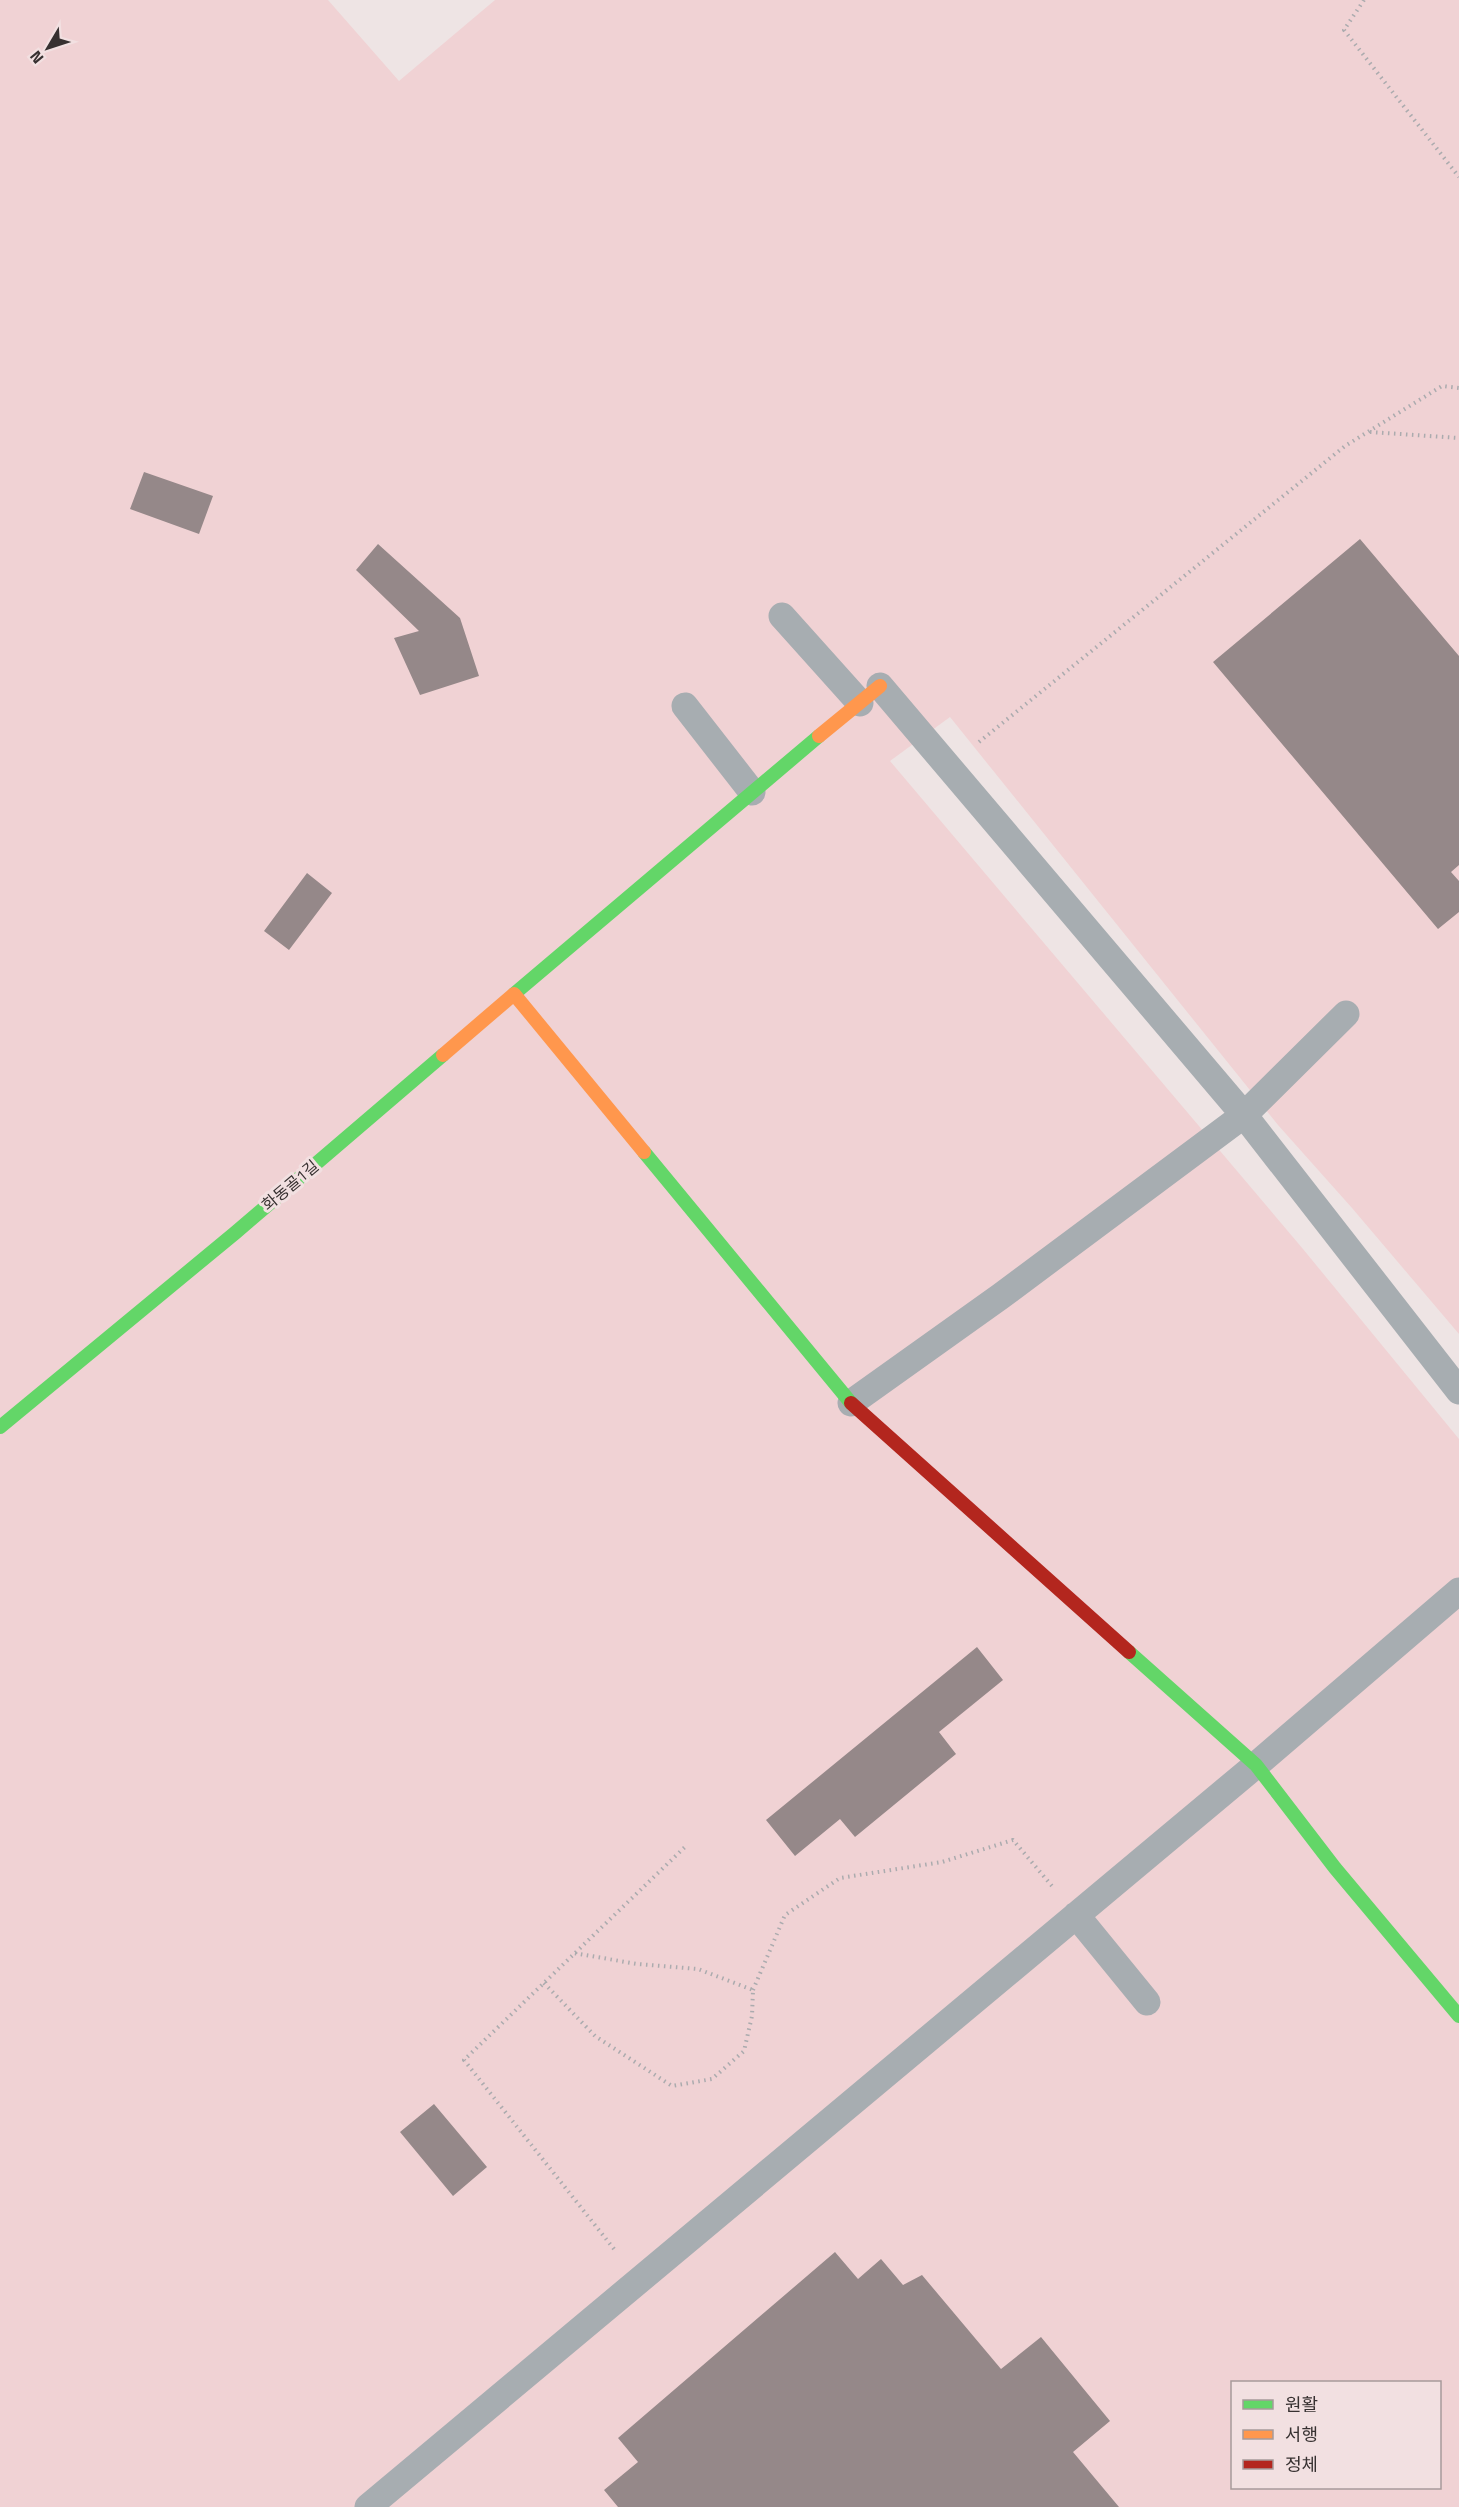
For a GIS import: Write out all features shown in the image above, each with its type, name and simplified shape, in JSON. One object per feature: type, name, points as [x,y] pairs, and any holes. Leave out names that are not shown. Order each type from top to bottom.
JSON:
[{"type":"street","name":"화동골1길","points":[[0,1427],[235,1233],[752,792],[880,687]]},
{"type":"street","points":[[514,994],[851,1403],[1256,1766],[1335,1868],[1459,2016]]},
{"type":"lane","points":[[782,616],[860,703]]},
{"type":"lane","points":[[880,687],[1244,1115],[1459,1391]]},
{"type":"lane","points":[[685,706],[752,792]]},
{"type":"lane","points":[[851,1403],[1001,1296],[1244,1115],[1346,1014]]},
{"type":"lane","points":[[368,2507],[1256,1766],[1459,1591]]},
{"type":"lane","points":[[1076,1915],[1147,2002]]},
{"type":"path","points":[[1364,0],[1344,30],[1459,177]]},
{"type":"path","points":[[948,766],[1336,453],[1442,386],[1459,388]]},
{"type":"path","points":[[1368,432],[1459,438]]},
{"type":"path","points":[[544,1983],[595,2036],[672,2086],[711,2079],[744,2051],[752,2016],[753,1990],[785,1915],[840,1878],[942,1862],[1014,1840],[1076,1915]]},
{"type":"path","points":[[638,2280],[464,2060],[687,1845]]},
{"type":"path","points":[[574,1953],[637,1964],[698,1969],[753,1990]]},
{"type":"shaded area","points":[[0,0],[328,0],[399,81],[495,0],[1459,0],[1459,1334],[1278,1125],[950,717],[890,761],[1303,1249],[1459,1439],[1459,2507],[0,2507]]},
{"type":"building","points":[[144,472],[213,496],[199,534],[130,509]]},
{"type":"building","points":[[1360,539],[1459,656],[1459,865],[1451,872],[1459,881],[1459,912],[1438,929],[1213,662]]},
{"type":"building","points":[[378,544],[460,618],[479,676],[420,695],[394,638],[419,631],[356,570]]},
{"type":"building","points":[[307,873],[332,893],[289,950],[264,931]]},
{"type":"building","points":[[977,1647],[1003,1680],[939,1732],[956,1754],[855,1837],[840,1819],[795,1856],[766,1820]]},
{"type":"building","points":[[434,2104],[487,2167],[453,2196],[400,2132]]},
{"type":"building","points":[[835,2252],[858,2279],[881,2259],[903,2285],[922,2275],[1001,2369],[1041,2337],[1110,2421],[1073,2452],[1119,2507],[618,2507],[604,2490],[638,2462],[618,2438]]},
{"type":"traffic: fast","points":[[514,994],[819,736]]},
{"type":"traffic: fast","points":[[0,1427],[235,1233],[443,1055]]},
{"type":"traffic: fast","points":[[644,1152],[851,1403]]},
{"type":"traffic: fast","points":[[1129,1652],[1256,1765],[1335,1868],[1459,2016]]},
{"type":"traffic: slow","points":[[819,736],[880,686]]},
{"type":"traffic: slow","points":[[443,1055],[514,994],[644,1152]]},
{"type":"traffic: jam","points":[[851,1403],[1129,1652]]}]
